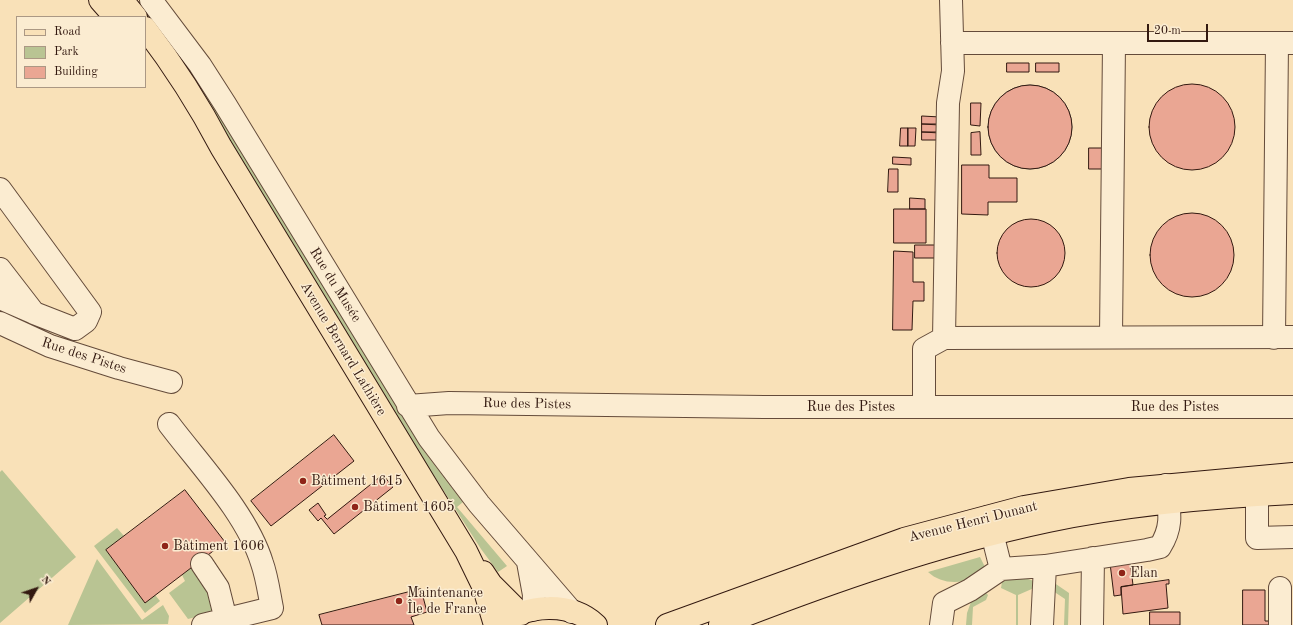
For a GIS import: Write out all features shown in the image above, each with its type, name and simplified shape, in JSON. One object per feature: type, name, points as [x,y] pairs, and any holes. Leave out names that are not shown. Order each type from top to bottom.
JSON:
[{"type":"main road","points":[[100,0],[114,16]]},
{"type":"main road","points":[[122,0],[135,16]]},
{"type":"main road","name":"Avenue Bernard Lathière","points":[[146,29],[171,62],[195,99],[221,147],[466,551],[484,588],[496,625]]},
{"type":"main road","name":"Avenue Bernard Lathière","points":[[146,52],[221,147]]},
{"type":"main road","name":"Avenue Henri Dunant","points":[[666,625],[904,539],[990,526],[1049,521],[1167,494],[1293,474]]},
{"type":"main road","name":"Avenue Henri Dunant","points":[[1167,494],[1257,495],[1293,493]]},
{"type":"main road","name":"Avenue Henri Dunant","points":[[720,625],[857,574],[956,543],[990,526]]},
{"type":"main road","name":"Avenue Bernard Lathière","points":[[466,551],[491,584],[527,612]]},
{"type":"main road","points":[[502,625],[527,612],[549,608],[572,612],[596,625]]},
{"type":"street","name":"Rue du Musée","points":[[151,0],[200,65],[225,104],[408,406],[448,466],[572,612]]},
{"type":"street","points":[[944,338],[948,103],[953,71],[952,0]]},
{"type":"street","points":[[924,407],[924,349],[944,338],[1111,336],[1283,338],[1285,43],[952,43]]},
{"type":"street","points":[[1111,336],[1114,43]]},
{"type":"street","points":[[0,189],[90,312],[86,322],[75,328],[34,313],[0,298]]},
{"type":"street","points":[[0,268],[34,313]]},
{"type":"street","name":"Rue des Pistes","points":[[0,324],[50,346],[119,368],[171,382]]},
{"type":"street","name":"Rue des Pistes","points":[[408,406],[449,403],[764,407],[1293,407]]},
{"type":"street","points":[[169,424],[238,514],[255,544],[263,564],[272,608],[203,625]]},
{"type":"street","points":[[941,625],[944,603],[970,590],[1001,569],[1045,566],[1160,547],[1171,522],[1167,494]]},
{"type":"street","points":[[1257,495],[1257,538],[1293,537]]},
{"type":"street","points":[[990,526],[1001,569]]},
{"type":"street","points":[[1092,625],[1093,558]]},
{"type":"street","points":[[527,612],[534,595],[528,562]]},
{"type":"street","points":[[202,564],[218,588],[226,620]]},
{"type":"street","points":[[1042,625],[1045,566]]},
{"type":"street","points":[[1280,588],[1280,625]]},
{"type":"green space","points":[[129,0],[136,0],[194,75],[424,451],[463,502],[457,507],[507,566],[498,572],[481,549],[146,27],[146,16],[139,16]]},
{"type":"green space","points":[[2,470],[76,557],[0,623],[0,472]]},
{"type":"green space","points":[[117,528],[124,536],[106,550],[145,602],[155,595],[160,601],[145,613],[94,546]]},
{"type":"green space","points":[[980,557],[985,567],[973,577],[965,580],[950,582],[935,577],[928,572]]},
{"type":"green space","points":[[97,559],[142,620],[163,605],[169,616],[168,624],[68,625]]},
{"type":"green space","points":[[193,566],[209,587],[215,612],[188,619],[169,593],[185,581],[182,575]]},
{"type":"green space","points":[[1016,575],[1034,581],[1034,588],[1018,595],[1018,625],[1016,625],[1016,595],[1001,588],[1002,582]]},
{"type":"green space","points":[[1050,580],[1069,593],[1068,625],[1064,625],[1065,599],[1050,589]]},
{"type":"green space","points":[[986,593],[988,595],[986,600],[973,607],[972,625],[966,625],[967,613],[971,602]]},
{"type":"water","points":[[1022,85],[1038,85],[1054,92],[1065,103],[1072,119],[1072,135],[1069,143],[1060,157],[1054,162],[1038,169],[1022,169],[1006,162],[995,151],[988,135],[988,119],[995,103],[1006,92]]},
{"type":"building","points":[[1007,63],[1029,63],[1029,72],[1007,72]]},
{"type":"building","points":[[1036,63],[1059,63],[1059,72],[1036,72]]},
{"type":"building","points":[[1192,84],[1208,88],[1222,97],[1231,111],[1235,127],[1231,143],[1222,157],[1208,166],[1192,170],[1176,166],[1162,157],[1153,143],[1149,127],[1153,111],[1162,97],[1176,88]]},
{"type":"building","points":[[1022,85],[1038,85],[1054,92],[1065,103],[1072,119],[1072,135],[1069,143],[1060,157],[1054,162],[1038,169],[1022,169],[1006,162],[995,151],[988,135],[988,119],[995,103],[1006,92]]},
{"type":"building","points":[[971,103],[981,103],[980,126],[971,125]]},
{"type":"building","points":[[922,116],[940,117],[940,124],[922,124]]},
{"type":"building","points":[[922,124],[940,125],[940,132],[922,132]]},
{"type":"building","points":[[901,128],[908,128],[908,146],[900,146]]},
{"type":"building","points":[[908,128],[916,128],[915,146],[908,146]]},
{"type":"building","points":[[922,132],[940,133],[940,140],[922,140]]},
{"type":"building","points":[[980,132],[981,155],[971,155],[971,133]]},
{"type":"building","points":[[1089,148],[1104,148],[1104,169],[1089,169]]},
{"type":"building","points":[[893,157],[911,158],[911,165],[893,164]]},
{"type":"building","points":[[962,165],[989,165],[989,178],[1017,178],[1017,202],[988,202],[988,215],[962,214]]},
{"type":"building","points":[[889,169],[898,169],[898,192],[888,192]]},
{"type":"building","points":[[910,198],[925,199],[925,209],[910,209]]},
{"type":"building","points":[[894,209],[926,209],[926,243],[894,243]]},
{"type":"building","points":[[1184,213],[1200,213],[1216,220],[1227,231],[1234,247],[1234,263],[1231,271],[1222,285],[1216,290],[1200,297],[1184,297],[1168,290],[1157,279],[1150,263],[1150,247],[1157,231],[1168,220]]},
{"type":"building","points":[[1031,219],[1044,221],[1055,229],[1063,240],[1065,253],[1063,266],[1055,277],[1044,285],[1031,287],[1018,285],[1007,277],[999,266],[997,253],[999,240],[1007,229],[1018,221]]},
{"type":"building","points":[[915,245],[939,245],[939,258],[915,258]]},
{"type":"building","points":[[894,251],[913,252],[913,282],[924,282],[924,301],[913,301],[912,330],[893,330]]},
{"type":"building","name":"Bâtiment 1615","points":[[334,435],[354,461],[271,526],[251,501]]},
{"type":"building","name":"Bâtiment 1605","points":[[383,475],[393,487],[334,534],[321,518],[318,521],[309,510],[318,503],[327,519]]},
{"type":"building","name":"Bâtiment 1606","points":[[185,490],[225,542],[145,603],[106,550]]},
{"type":"building","points":[[1130,561],[1133,585],[1121,587],[1121,595],[1114,596],[1110,563]]},
{"type":"building","points":[[1169,580],[1169,584],[1166,584],[1168,608],[1123,614],[1121,587]]},
{"type":"building","name":"Maintenance Île de France","points":[[421,589],[427,612],[411,617],[414,625],[322,625],[319,615]]},
{"type":"building","points":[[1243,590],[1265,590],[1265,621],[1270,621],[1269,625],[1243,625]]},
{"type":"building","points":[[1150,612],[1180,612],[1180,625],[1150,625]]},
{"type":"place","name":"Bâtiment 1615","points":[[303,481]]},
{"type":"place","name":"Bâtiment 1605","points":[[355,507]]},
{"type":"place","name":"Bâtiment 1606","points":[[165,546]]},
{"type":"place","name":"Elan","points":[[1122,573]]},
{"type":"place","name":"Maintenance Île de France","points":[[399,601]]}]
